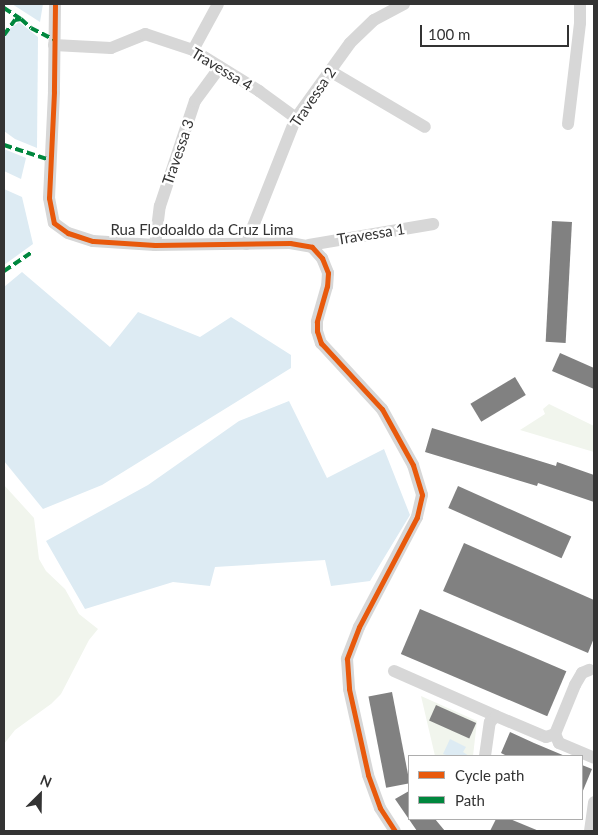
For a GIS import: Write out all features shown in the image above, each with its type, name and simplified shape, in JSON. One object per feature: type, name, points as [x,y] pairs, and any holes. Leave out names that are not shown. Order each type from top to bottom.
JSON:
[{"type":"street","name":"Rua Flodoaldo da Cruz Lima","points":[[55,4],[54,92],[49,198],[54,224],[68,233],[85,240],[155,245],[290,243],[309,245],[322,258],[328,273],[327,286],[317,322],[317,331],[321,343],[382,409],[404,446],[421,487],[422,495],[417,517],[358,627],[347,658],[349,689],[368,775],[380,808],[395,831]]},
{"type":"street","points":[[193,50],[218,4]]},
{"type":"street","name":"Travessa 2","points":[[246,244],[296,118],[350,43],[374,20],[404,4]]},
{"type":"street","points":[[568,124],[580,23],[580,4]]},
{"type":"street","name":"Travessa 4","points":[[54,45],[111,48],[144,34],[193,50],[259,91],[296,118]]},
{"type":"street","name":"Travessa 3","points":[[155,245],[160,206],[195,101],[220,67]]},
{"type":"street","points":[[330,71],[425,127]]},
{"type":"street","name":"Travessa 1","points":[[309,245],[352,236],[433,224]]},
{"type":"street","points":[[590,670],[582,673],[575,685],[555,734],[559,743],[594,758]]},
{"type":"street","points":[[394,671],[546,737],[555,734]]},
{"type":"street","points":[[485,755],[490,722],[496,716]]},
{"type":"street","points":[[590,831],[594,802]]},
{"type":"shaded area","points":[[12,4],[43,4],[40,22]]},
{"type":"shaded area","points":[[19,22],[38,37],[37,148],[15,139],[4,131],[4,37],[8,30]]},
{"type":"shaded area","points":[[4,149],[26,158],[21,179],[4,171]]},
{"type":"shaded area","points":[[4,189],[22,197],[33,244],[4,265]]},
{"type":"shaded area","points":[[22,272],[110,347],[138,312],[200,337],[231,317],[291,355],[291,368],[102,485],[43,509],[4,461],[4,287]]},
{"type":"shaded area","points":[[289,401],[327,478],[384,449],[410,515],[370,581],[331,586],[325,560],[215,567],[210,586],[173,582],[85,609],[46,541],[148,485],[239,421]]},
{"type":"shaded area","points":[[549,404],[594,426],[594,452],[520,430],[545,414],[543,409]]},
{"type":"shaded area","points":[[4,485],[34,518],[39,559],[46,571],[65,589],[79,614],[98,629],[89,640],[61,694],[51,704],[15,730],[4,744]]},
{"type":"shaded area","points":[[421,696],[477,721],[473,755],[435,755]]},
{"type":"shaded area","points":[[450,739],[466,747],[463,752],[468,755],[446,755],[443,754]]},
{"type":"building","points":[[552,221],[572,222],[566,343],[546,342]]},
{"type":"building","points":[[560,353],[594,368],[594,389],[552,371]]},
{"type":"building","points":[[515,377],[526,395],[481,422],[470,404]]},
{"type":"building","points":[[432,428],[556,466],[557,462],[594,475],[594,502],[538,483],[537,486],[425,452]]},
{"type":"building","points":[[458,486],[571,536],[562,558],[448,508]]},
{"type":"building","points":[[464,543],[594,600],[594,638],[588,653],[443,591]]},
{"type":"building","points":[[420,609],[566,671],[547,716],[401,654]]},
{"type":"building","points":[[392,692],[408,774],[408,784],[386,788],[368,697]]},
{"type":"building","points":[[436,705],[476,723],[469,738],[429,721]]},
{"type":"building","points":[[510,732],[563,755],[505,755],[501,753]]},
{"type":"building","points":[[583,765],[592,769],[583,791]]},
{"type":"building","points":[[408,792],[408,818],[395,799]]},
{"type":"building","points":[[409,820],[436,820],[445,831],[417,831]]},
{"type":"building","points":[[496,820],[512,820],[539,831],[490,831]]},
{"type":"marked path","points":[[4,8],[21,19]]},
{"type":"marked path","points":[[4,35],[15,20],[21,19],[31,28],[53,39]]},
{"type":"marked path","points":[[4,145],[50,160]]},
{"type":"marked path","points":[[4,271],[32,252]]},
{"type":"cycle path","points":[[55,4],[54,92],[49,198],[54,223],[68,233],[93,241],[155,245],[290,243],[312,247],[322,258],[328,273],[327,286],[317,322],[317,331],[321,343],[382,409],[413,465],[422,495],[417,517],[359,627],[347,659],[349,689],[368,775],[380,808],[395,831]]}]
